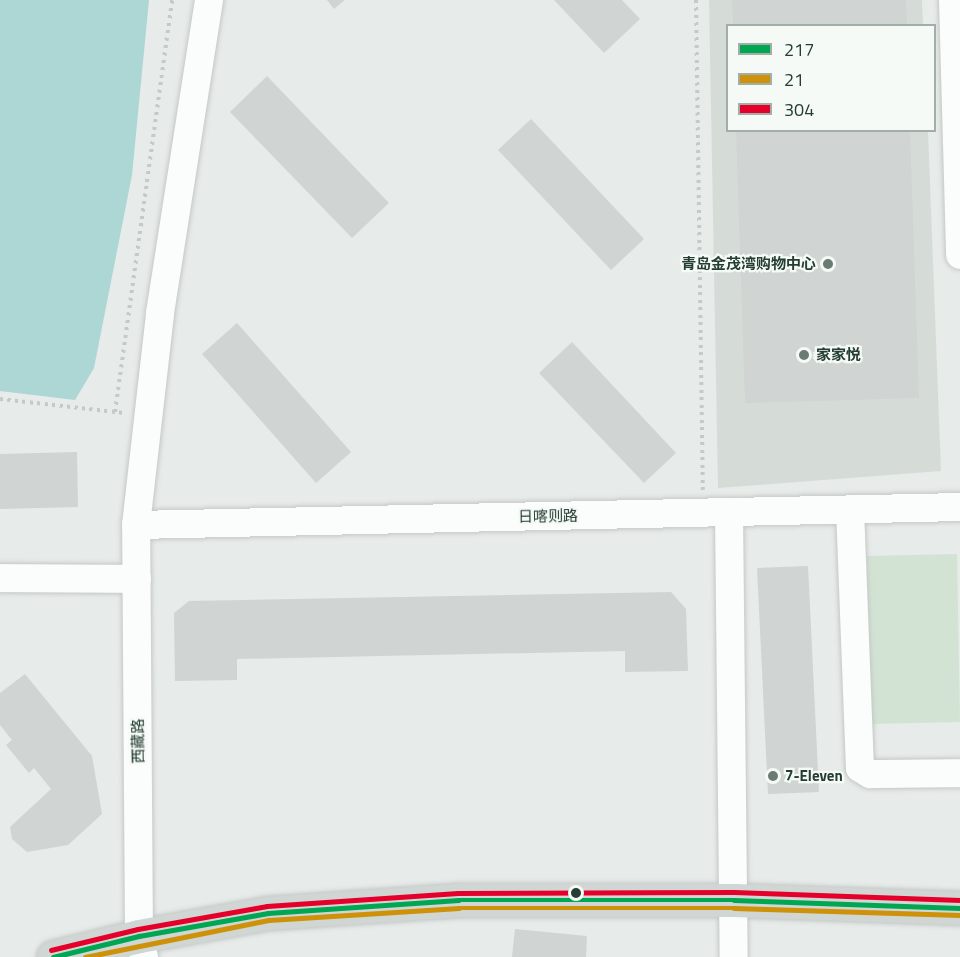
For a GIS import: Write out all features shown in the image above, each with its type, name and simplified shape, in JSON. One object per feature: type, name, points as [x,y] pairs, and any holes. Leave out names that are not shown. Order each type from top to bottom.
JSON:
[{"type":"main road","points":[[53,957],[141,946],[268,913],[459,900],[734,900],[960,908]]},
{"type":"street","name":"西藏路","points":[[141,946],[136,525],[160,312],[209,0]]},
{"type":"street","points":[[953,0],[960,255]]},
{"type":"street","name":"日喀则路","points":[[136,525],[960,507]]},
{"type":"street","points":[[850,510],[860,768],[870,774],[960,773]]},
{"type":"street","points":[[716,512],[734,900],[734,957]]},
{"type":"street","points":[[0,578],[136,579]]},
{"type":"path","points":[[0,399],[116,412],[172,0]]},
{"type":"path","points":[[696,0],[716,512]]},
{"type":"shaded area","points":[[709,0],[922,0],[923,24],[726,24],[726,132],[928,132],[941,471],[718,488]]},
{"type":"green space","points":[[957,554],[960,722],[871,724],[867,556]]},
{"type":"water","points":[[0,0],[149,0],[132,175],[94,368],[75,400],[0,391]]},
{"type":"building","points":[[327,0],[345,0],[334,9]]},
{"type":"building","points":[[554,0],[622,0],[640,19],[604,53]]},
{"type":"building","points":[[732,0],[906,0],[907,24],[733,24]]},
{"type":"building","points":[[267,76],[389,203],[352,238],[230,112]]},
{"type":"building","points":[[531,119],[644,239],[611,270],[498,150]]},
{"type":"building","name":"青岛金茂湾购物中心","points":[[736,132],[910,132],[919,398],[745,403]]},
{"type":"building","points":[[237,323],[351,452],[316,483],[202,354]]},
{"type":"building","points":[[572,342],[676,453],[644,483],[539,373]]},
{"type":"building","points":[[77,452],[78,507],[0,509],[0,454]]},
{"type":"building","points":[[808,566],[819,792],[768,794],[757,568]]},
{"type":"building","points":[[671,592],[686,609],[688,671],[625,672],[625,651],[237,659],[237,680],[175,681],[174,613],[189,601]]},
{"type":"building","points":[[25,674],[92,756],[102,814],[68,845],[27,852],[12,839],[10,827],[51,789],[34,768],[29,773],[6,745],[12,740],[0,725],[0,693]]},
{"type":"building","points":[[515,929],[587,936],[586,957],[512,957]]},
{"type":"transit line","name":"304","points":[[51,950],[138,929],[267,906],[458,893],[734,892],[960,900]]},
{"type":"transit line","name":"217","points":[[53,957],[139,936],[268,913],[459,900],[734,900],[960,908]]},
{"type":"transit line","name":"21","points":[[85,957],[269,920],[459,908],[734,908],[960,915]]},
{"type":"place","name":"青岛金茂湾购物中心","points":[[828,264]]},
{"type":"place","name":"家家悦","points":[[804,355]]},
{"type":"place","name":"7-Eleven","points":[[773,776]]}]
